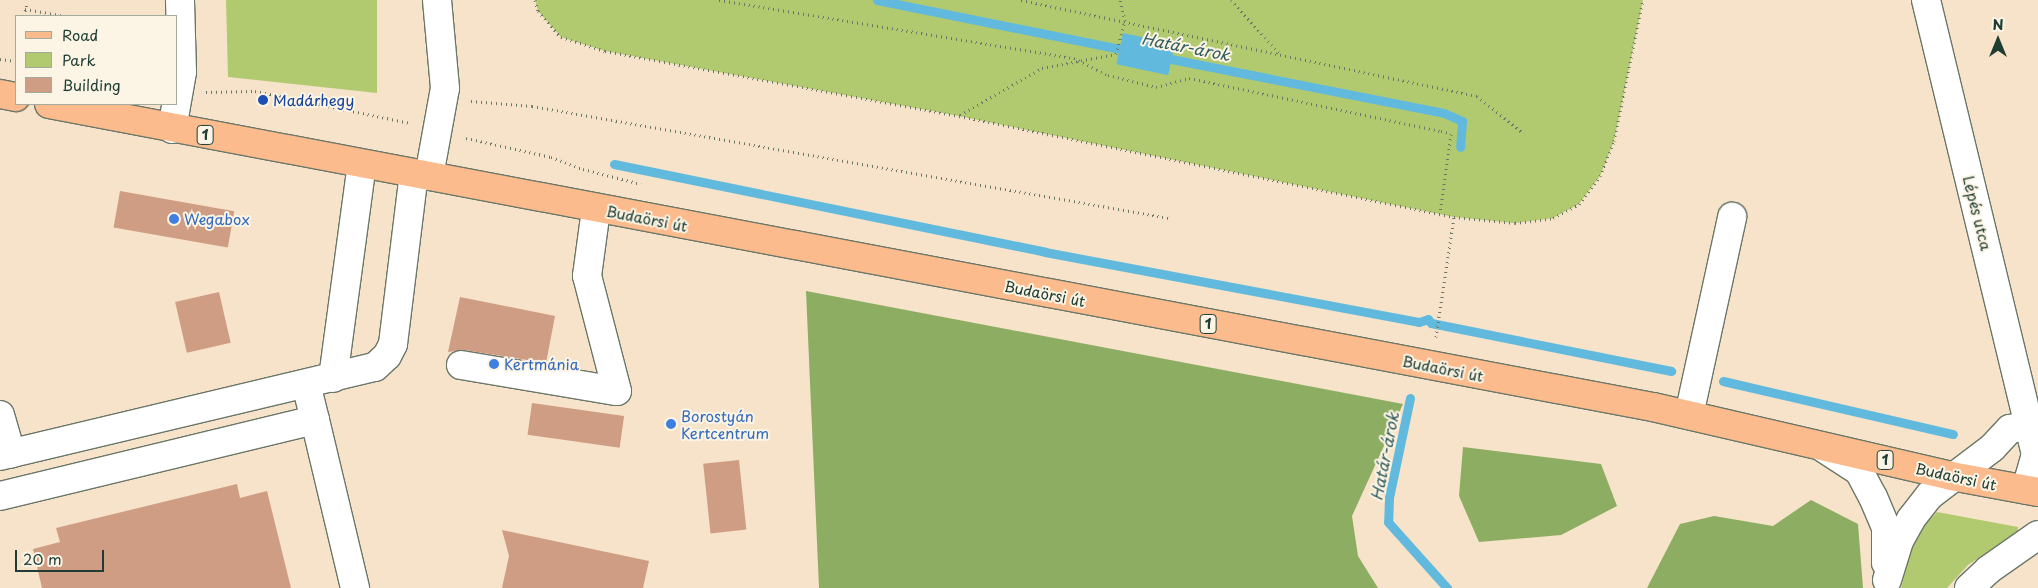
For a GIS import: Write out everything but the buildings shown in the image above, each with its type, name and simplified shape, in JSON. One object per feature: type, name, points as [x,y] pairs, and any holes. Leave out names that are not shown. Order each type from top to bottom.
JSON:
[{"type":"main road","points":[[0,94],[15,97]]},
{"type":"main road","name":"Budaörsi út","points":[[54,105],[172,129],[1689,415],[1951,476],[2032,491]]},
{"type":"street","points":[[178,98],[180,87],[180,0]]},
{"type":"street","points":[[0,415],[6,455],[333,378],[375,367],[387,356],[393,344],[422,175],[438,131],[443,98],[437,0]]},
{"type":"street","name":"Lépés utca","points":[[1926,0],[2034,420],[2036,454],[2032,491]]},
{"type":"street","points":[[172,129],[177,105]]},
{"type":"street","points":[[333,378],[362,164]]},
{"type":"street","points":[[461,365],[617,392],[587,276],[596,209]]},
{"type":"street","points":[[1689,415],[1732,217]]},
{"type":"street","points":[[306,384],[355,588]]},
{"type":"street","points":[[0,496],[315,420]]},
{"type":"street","points":[[1886,584],[1910,519],[1951,476],[1992,448],[2010,429],[2034,420]]},
{"type":"street","points":[[1819,444],[1859,471],[1873,497],[1886,527],[1886,584]]},
{"type":"street","points":[[1970,588],[1995,564],[2038,535]]},
{"type":"path","points":[[535,0],[538,12],[561,37],[605,51],[959,116],[1454,216],[1516,223],[1553,218],[1579,204],[1600,176],[1614,141],[1643,0]]},
{"type":"path","points":[[719,0],[1077,60],[1108,75],[1156,87],[1189,78],[1441,130],[1452,134],[1440,213]]},
{"type":"path","points":[[1022,0],[1477,96],[1522,132]]},
{"type":"path","points":[[959,116],[994,94],[1020,84],[1042,68],[1116,54],[1125,21],[1120,0]]},
{"type":"path","points":[[1231,0],[1280,54]]},
{"type":"path","points":[[24,15],[27,3]]},
{"type":"path","points":[[25,10],[58,15]]},
{"type":"path","points":[[0,59],[15,61]]},
{"type":"path","points":[[180,87],[213,93],[255,90],[390,117],[438,131]]},
{"type":"path","points":[[443,98],[532,106],[1169,218]]},
{"type":"path","points":[[1434,346],[1454,216]]},
{"type":"green space","points":[[226,0],[377,0],[377,93],[228,77]]},
{"type":"green space","points":[[535,0],[1643,0],[1614,141],[1600,176],[1579,204],[1553,218],[1515,223],[1454,217],[959,116],[605,51],[561,37],[538,11]]},
{"type":"green space","points":[[806,291],[1403,404],[1352,516],[1358,556],[1378,588],[819,588]]},
{"type":"green space","points":[[1463,447],[1601,464],[1617,506],[1561,535],[1479,542],[1459,496]]},
{"type":"green space","points":[[1811,500],[1858,524],[1863,588],[1647,588],[1680,524],[1714,516],[1773,526]]},
{"type":"green space","points":[[1937,512],[2018,527],[2018,531],[1968,565],[1947,588],[1901,588],[1912,544],[1922,527]]},
{"type":"water","points":[[1123,33],[1175,44],[1168,75],[1116,64]]},
{"type":"waterway","name":"Határ-árok","points":[[877,0],[1131,51]]},
{"type":"waterway","name":"Határ-árok","points":[[1161,57],[1444,113],[1462,121],[1460,147]]},
{"type":"waterway","points":[[614,164],[1045,252],[1419,322],[1428,319],[1431,323],[1671,371]]},
{"type":"waterway","points":[[1723,381],[1953,434]]},
{"type":"waterway","name":"Határ-árok","points":[[1410,398],[1389,498],[1388,522],[1447,588]]},
{"type":"place","name":"Madárhegy","points":[[263,100]]},
{"type":"place","name":"Wegabox","points":[[174,219]]},
{"type":"place","name":"Kertmánia","points":[[494,364]]},
{"type":"place","name":"Borostyán Kertcentrum","points":[[671,424]]}]
